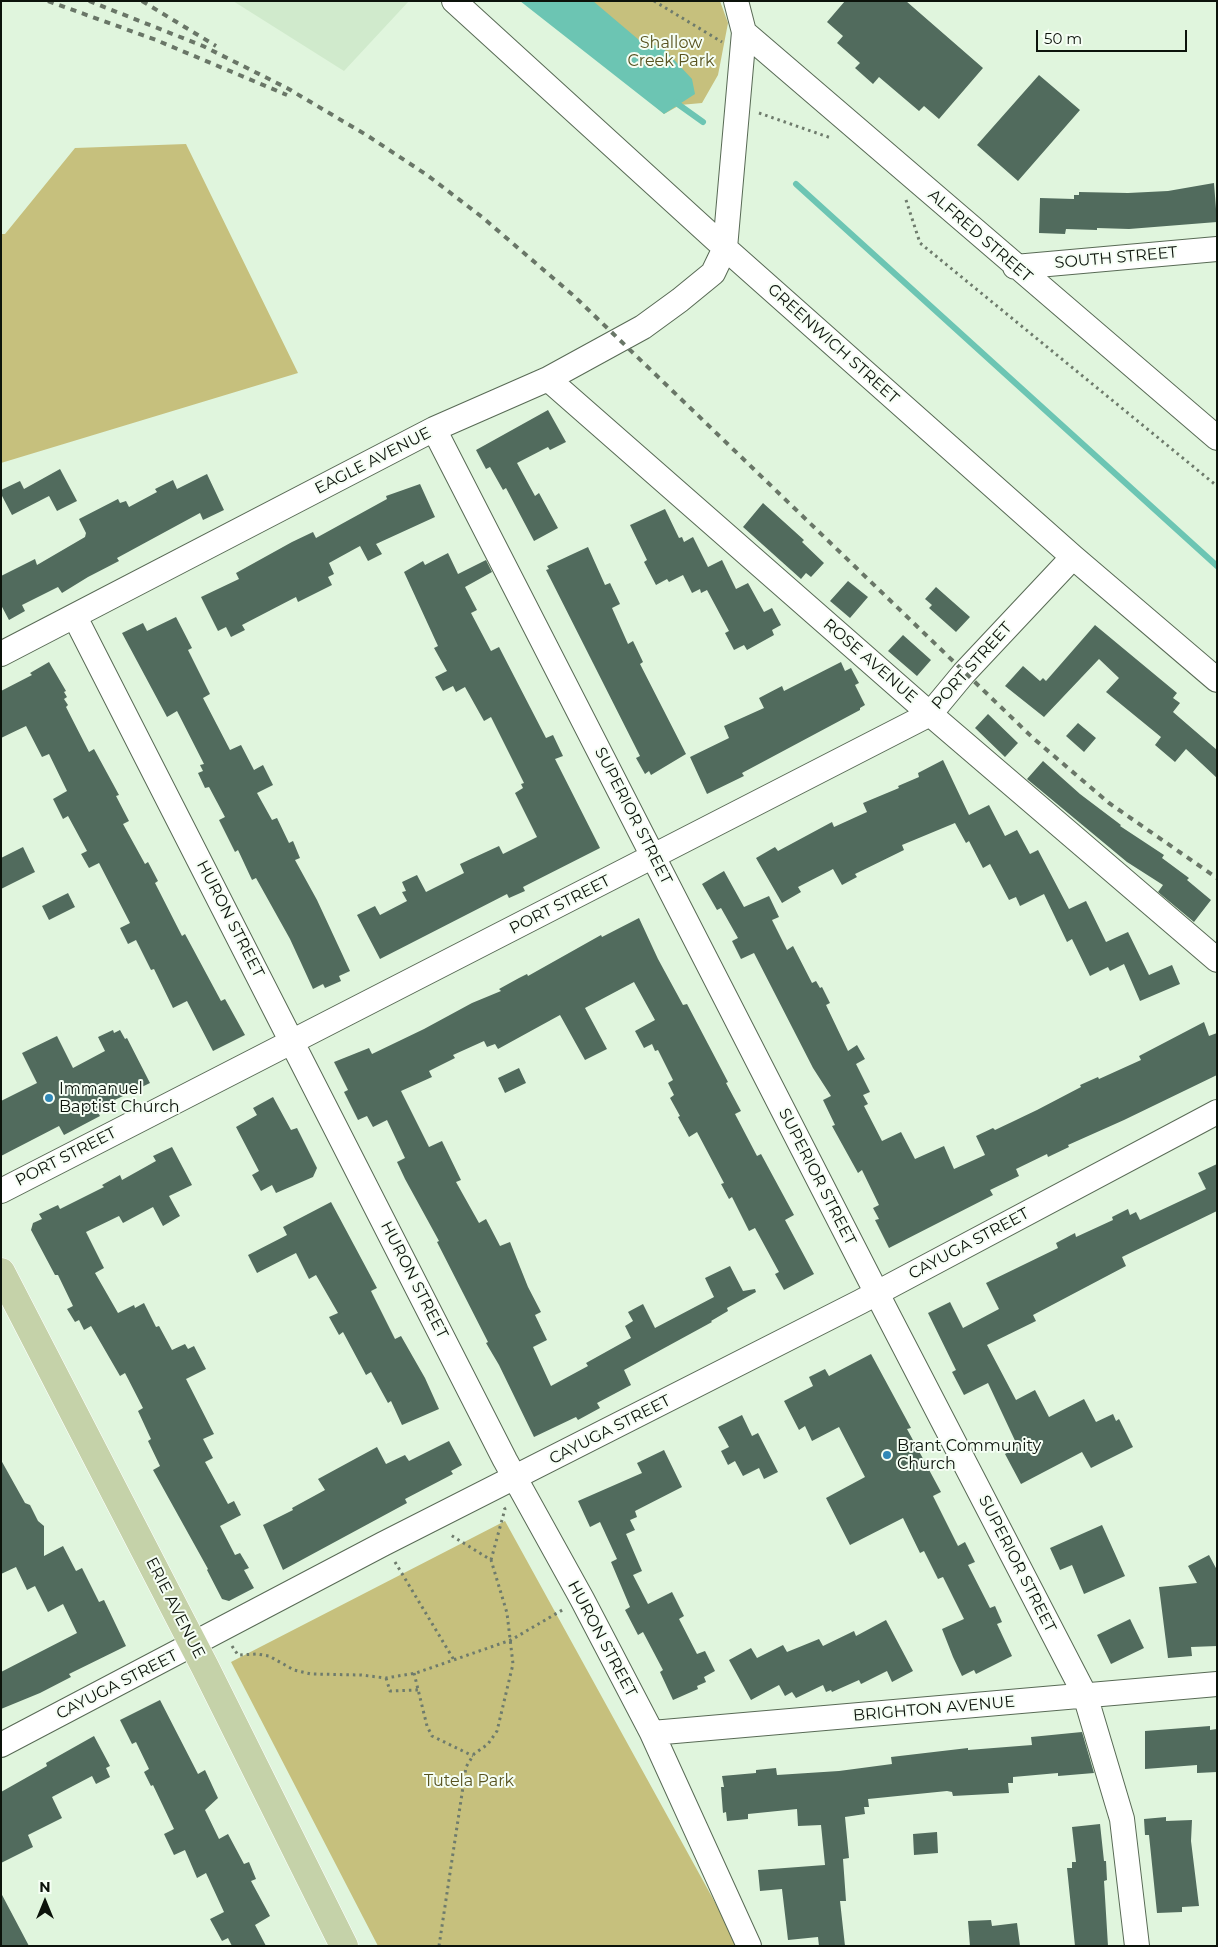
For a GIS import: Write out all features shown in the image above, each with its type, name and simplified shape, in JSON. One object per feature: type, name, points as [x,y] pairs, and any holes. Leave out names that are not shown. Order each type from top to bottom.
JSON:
[{"type":"main road","name":"ERIE AVENUE","points":[[1,1272],[194,1645],[344,1946]]},
{"type":"street","name":"GREENWICH STREET","points":[[454,1],[725,248],[1073,557],[1217,680]]},
{"type":"street","points":[[725,248],[743,43],[736,1]]},
{"type":"street","name":"ALFRED STREET","points":[[743,43],[1015,267],[1217,438]]},
{"type":"street","name":"EAGLE AVENUE","points":[[1,654],[434,429],[548,379],[635,331],[680,300],[712,273],[725,248]]},
{"type":"street","name":"SOUTH STREET","points":[[1015,267],[1217,249]]},
{"type":"street","name":"ROSE AVENUE","points":[[548,379],[930,714],[1217,960]]},
{"type":"street","name":"SUPERIOR STREET","points":[[434,429],[1085,1695],[1122,1819],[1137,1946]]},
{"type":"street","name":"PORT STREET","points":[[1,1191],[930,714],[964,673],[1073,557]]},
{"type":"street","name":"HURON STREET","points":[[75,616],[293,1041],[514,1479],[582,1599],[652,1734],[749,1946]]},
{"type":"street","name":"CAYUGA STREET","points":[[1,1745],[383,1544],[877,1293],[1217,1112]]},
{"type":"street","name":"BRIGHTON AVENUE","points":[[652,1734],[1217,1684]]},
{"type":"path","points":[[654,1],[743,43]]},
{"type":"path","points":[[737,106],[829,136],[837,142]]},
{"type":"path","points":[[904,194],[920,243],[1217,486]]},
{"type":"path","points":[[439,1946],[466,1767],[473,1756],[488,1744],[497,1732],[513,1664],[507,1613],[491,1560],[505,1509],[491,1490]]},
{"type":"path","points":[[427,1522],[491,1560]]},
{"type":"path","points":[[383,1544],[454,1660]]},
{"type":"path","points":[[222,1630],[238,1655],[257,1654],[269,1656],[294,1670],[311,1674],[361,1675],[386,1678],[414,1673],[510,1640],[582,1599]]},
{"type":"path","points":[[414,1673],[427,1726],[432,1736],[473,1756]]},
{"type":"path","points":[[386,1678],[390,1690],[418,1690]]},
{"type":"shaded area","points":[[233,1],[409,1],[344,71]]},
{"type":"green space","name":"Shallow Creek Park","points":[[534,1],[720,1],[728,23],[718,75],[702,103],[680,105],[664,114]]},
{"type":"green space","points":[[186,144],[298,373],[1,463],[1,234],[5,234],[75,148]]},
{"type":"green space","name":"Tutela Park","points":[[505,1521],[739,1946],[378,1946],[231,1662]]},
{"type":"water","points":[[520,1],[593,1],[639,40],[663,48],[692,79],[695,94],[664,114]]},
{"type":"building","points":[[845,1],[906,1],[983,68],[939,119],[924,106],[919,111],[879,77],[873,84],[855,68],[860,63],[837,43],[843,36],[827,22]]},
{"type":"building","points":[[1039,75],[1080,110],[1018,181],[977,145]]},
{"type":"building","points":[[1214,183],[1217,222],[1129,229],[1066,229],[1065,234],[1039,233],[1040,198],[1074,199],[1074,195],[1079,195],[1079,192],[1128,193],[1168,191]]},
{"type":"building","points":[[548,410],[566,442],[550,450],[548,447],[517,463],[535,496],[539,493],[558,528],[534,541],[506,488],[503,490],[490,467],[486,469],[476,450]]},
{"type":"building","points":[[60,469],[77,501],[57,511],[49,496],[12,515],[1,494],[1,490],[20,481],[24,489]]},
{"type":"building","points":[[207,474],[224,510],[203,520],[200,513],[117,558],[119,561],[62,593],[58,587],[22,605],[25,611],[9,620],[1,605],[1,576],[35,559],[37,565],[85,537],[86,533],[79,519],[118,499],[120,503],[126,501],[129,507],[157,492],[155,489],[173,480],[177,489]]},
{"type":"building","points":[[420,484],[435,517],[376,544],[382,554],[368,561],[360,546],[329,563],[334,574],[328,577],[332,585],[298,602],[296,597],[242,625],[245,630],[231,637],[226,627],[218,631],[201,597],[239,579],[236,573],[292,542],[313,532],[316,538],[387,499],[386,496]]},
{"type":"building","points":[[763,503],[804,540],[802,542],[824,563],[811,577],[806,573],[801,579],[743,527]]},
{"type":"building","points":[[665,509],[679,538],[682,537],[684,542],[693,537],[708,567],[722,560],[736,589],[748,583],[764,612],[772,608],[781,625],[772,630],[774,635],[747,650],[744,645],[734,650],[725,633],[729,631],[707,590],[701,593],[700,589],[692,593],[683,575],[669,582],[667,579],[656,585],[644,562],[647,560],[630,525]]},
{"type":"building","points":[[588,547],[605,585],[610,583],[620,604],[612,608],[628,644],[633,641],[643,662],[640,664],[686,754],[651,775],[649,771],[645,774],[636,758],[640,756],[546,570],[549,569],[547,566]]},
{"type":"building","points":[[448,553],[458,574],[486,560],[492,572],[465,587],[477,610],[471,613],[491,651],[499,647],[546,738],[553,735],[563,756],[555,759],[600,848],[523,887],[525,891],[509,898],[507,894],[380,959],[357,915],[375,906],[380,915],[407,901],[402,892],[406,891],[402,882],[417,875],[426,892],[464,873],[460,864],[499,846],[503,854],[537,837],[515,793],[523,788],[521,784],[524,783],[491,717],[484,721],[465,687],[456,692],[453,686],[443,691],[435,677],[447,671],[434,648],[438,646],[404,572],[423,561],[425,565]]},
{"type":"building","points":[[848,581],[868,597],[850,618],[830,601]]},
{"type":"building","points":[[936,587],[970,617],[956,632],[929,608],[932,605],[925,599]]},
{"type":"building","points":[[176,617],[192,648],[188,650],[210,694],[203,698],[230,750],[241,745],[254,770],[263,765],[273,785],[257,793],[272,820],[277,818],[289,843],[293,841],[300,858],[295,860],[317,900],[350,971],[339,976],[341,981],[325,988],[323,984],[313,989],[290,939],[256,878],[252,880],[238,850],[235,852],[219,820],[225,817],[209,787],[205,788],[198,773],[203,771],[200,765],[204,764],[177,711],[167,717],[122,633],[143,623],[147,631]]},
{"type":"building","points":[[1095,625],[1177,693],[1173,698],[1180,703],[1173,712],[1217,750],[1217,778],[1186,749],[1175,762],[1155,745],[1161,737],[1106,692],[1119,678],[1099,659],[1044,717],[1005,686],[1023,666],[1040,681],[1043,678],[1046,681]]},
{"type":"building","points":[[903,635],[931,660],[917,676],[888,651]]},
{"type":"building","points":[[49,662],[66,691],[64,692],[67,697],[64,699],[68,705],[66,707],[89,752],[94,749],[119,795],[116,796],[129,821],[123,824],[145,864],[148,862],[158,881],[155,883],[182,936],[185,934],[221,1001],[225,999],[245,1035],[213,1051],[187,1001],[173,1008],[154,969],[151,970],[136,940],[128,944],[120,928],[130,923],[99,863],[89,868],[81,854],[87,851],[68,816],[63,819],[53,799],[67,791],[49,754],[42,757],[26,726],[1,738],[1,691],[32,675],[30,673]]},
{"type":"building","points":[[841,662],[845,671],[851,668],[859,683],[855,685],[865,705],[860,710],[742,773],[744,776],[707,794],[690,757],[729,738],[724,726],[764,708],[759,698],[782,686],[784,691]]},
{"type":"building","points":[[988,714],[1018,743],[1005,757],[975,728]]},
{"type":"building","points":[[1078,723],[1096,738],[1084,752],[1066,736]]},
{"type":"building","points":[[943,760],[969,815],[989,805],[1005,836],[1017,830],[1030,854],[1038,850],[1069,909],[1086,901],[1106,942],[1128,932],[1149,975],[1172,965],[1180,984],[1140,1001],[1124,964],[1110,971],[1108,967],[1090,976],[1072,939],[1067,942],[1044,894],[1020,906],[1016,897],[1009,900],[990,864],[983,868],[969,841],[966,843],[955,823],[902,845],[904,850],[855,874],[857,877],[842,885],[833,869],[798,887],[801,892],[782,903],[756,858],[775,847],[778,851],[832,822],[834,827],[867,812],[863,803],[899,788],[898,786],[919,777],[918,773]]},
{"type":"building","points":[[1043,761],[1120,826],[1164,855],[1162,858],[1189,878],[1187,880],[1211,900],[1194,922],[1158,892],[1163,885],[1127,862],[1027,779]]},
{"type":"building","points":[[23,847],[35,872],[1,889],[1,858]]},
{"type":"building","points":[[724,871],[744,907],[769,896],[779,917],[772,920],[787,950],[793,946],[812,983],[816,981],[820,988],[822,987],[830,1003],[826,1005],[848,1051],[857,1045],[865,1059],[856,1064],[870,1092],[863,1095],[868,1104],[864,1106],[882,1141],[901,1132],[915,1159],[944,1146],[954,1169],[985,1155],[976,1136],[993,1128],[995,1130],[1037,1110],[1081,1087],[1080,1085],[1098,1077],[1099,1079],[1141,1060],[1139,1056],[1204,1022],[1209,1036],[1217,1033],[1217,1075],[1068,1145],[1069,1147],[1048,1157],[1047,1154],[1016,1169],[1019,1176],[990,1190],[993,1195],[889,1248],[875,1220],[879,1219],[873,1208],[879,1205],[862,1170],[858,1173],[832,1126],[835,1125],[823,1100],[831,1096],[813,1068],[754,953],[741,959],[732,941],[738,938],[721,908],[717,910],[702,884]]},
{"type":"building","points":[[68,893],[75,907],[49,920],[42,906]]},
{"type":"building","points":[[639,918],[658,959],[683,1005],[687,1004],[728,1082],[726,1083],[741,1111],[735,1114],[757,1156],[761,1154],[794,1215],[785,1220],[814,1274],[784,1290],[775,1274],[779,1272],[755,1228],[749,1231],[732,1197],[729,1199],[721,1184],[724,1183],[697,1132],[689,1137],[670,1098],[674,1095],[668,1083],[673,1080],[658,1050],[655,1051],[652,1044],[644,1048],[635,1031],[655,1020],[634,982],[585,1008],[607,1049],[585,1060],[560,1015],[498,1049],[495,1044],[487,1047],[484,1041],[453,1055],[455,1058],[429,1071],[432,1077],[401,1091],[429,1147],[442,1141],[461,1180],[456,1182],[479,1223],[486,1219],[500,1246],[510,1242],[528,1287],[541,1312],[535,1315],[547,1340],[533,1347],[551,1386],[588,1366],[586,1363],[631,1338],[625,1326],[633,1321],[628,1312],[643,1304],[655,1328],[714,1297],[705,1278],[730,1266],[743,1291],[755,1289],[756,1292],[727,1308],[728,1311],[712,1322],[624,1370],[631,1385],[597,1403],[600,1408],[578,1420],[576,1417],[534,1437],[437,1242],[439,1241],[397,1162],[405,1158],[387,1120],[373,1127],[367,1116],[358,1120],[344,1092],[348,1090],[334,1062],[369,1048],[372,1054],[472,1003],[501,991],[499,989],[519,978],[527,974],[528,976],[601,935],[602,937]]},
{"type":"building","name":"Immanuel Baptist Church","points":[[113,1030],[114,1033],[120,1030],[125,1039],[127,1038],[150,1083],[96,1109],[100,1116],[64,1135],[59,1126],[1,1156],[1,1101],[37,1083],[22,1053],[57,1036],[73,1068],[105,1051],[98,1037]]},
{"type":"building","points":[[519,1068],[526,1083],[505,1093],[498,1078]]},
{"type":"building","points":[[273,1097],[291,1130],[297,1128],[317,1168],[313,1177],[276,1193],[272,1185],[261,1191],[252,1175],[259,1171],[236,1127],[257,1115],[253,1108]]},
{"type":"building","points":[[172,1147],[192,1185],[169,1196],[180,1216],[163,1226],[153,1207],[123,1223],[119,1216],[86,1232],[104,1268],[95,1273],[118,1313],[134,1305],[135,1308],[144,1303],[156,1327],[159,1326],[172,1350],[185,1344],[188,1349],[194,1346],[206,1369],[186,1379],[214,1434],[203,1439],[213,1458],[205,1462],[228,1504],[234,1501],[241,1515],[220,1526],[235,1555],[240,1553],[249,1568],[244,1570],[254,1588],[229,1601],[222,1599],[208,1569],[153,1470],[160,1466],[148,1441],[151,1439],[138,1411],[143,1408],[125,1373],[120,1376],[91,1326],[84,1330],[79,1320],[75,1322],[67,1309],[73,1306],[58,1275],[55,1275],[31,1230],[33,1223],[42,1219],[39,1214],[58,1205],[60,1209],[104,1187],[102,1185],[120,1175],[122,1180],[156,1161],[153,1156]]},
{"type":"building","points":[[1217,1164],[1217,1211],[1122,1257],[1126,1266],[1033,1315],[1036,1321],[987,1345],[1016,1400],[1035,1390],[1049,1417],[1084,1399],[1096,1422],[1113,1414],[1116,1421],[1119,1419],[1133,1447],[1091,1468],[1082,1452],[1021,1484],[1005,1454],[1018,1447],[988,1383],[964,1395],[952,1372],[956,1370],[928,1313],[950,1302],[963,1328],[999,1309],[986,1283],[1058,1248],[1056,1243],[1075,1233],[1076,1237],[1113,1220],[1112,1217],[1128,1209],[1130,1215],[1136,1212],[1140,1220],[1206,1189],[1198,1173]]},
{"type":"building","points":[[331,1202],[377,1288],[371,1291],[395,1339],[401,1336],[425,1378],[439,1409],[402,1425],[391,1401],[388,1403],[371,1372],[366,1375],[343,1332],[339,1335],[329,1317],[338,1313],[316,1275],[309,1279],[296,1253],[257,1273],[248,1255],[287,1235],[283,1227]]},
{"type":"building","points":[[871,1354],[911,1428],[907,1429],[941,1492],[933,1496],[958,1546],[965,1542],[975,1562],[968,1565],[990,1608],[995,1606],[1002,1622],[997,1624],[1012,1656],[976,1674],[974,1670],[962,1676],[953,1657],[942,1629],[964,1619],[943,1577],[938,1579],[924,1551],[920,1553],[903,1518],[850,1545],[826,1498],[865,1477],[839,1427],[812,1441],[805,1426],[799,1430],[784,1401],[813,1386],[809,1377],[825,1369],[829,1376]]},
{"type":"building","points":[[742,1415],[752,1436],[758,1433],[778,1472],[764,1479],[759,1468],[743,1476],[735,1461],[728,1465],[721,1451],[729,1447],[718,1427]]},
{"type":"building","points":[[449,1441],[462,1465],[451,1471],[453,1474],[405,1499],[407,1503],[283,1570],[263,1525],[293,1510],[292,1508],[325,1490],[318,1479],[377,1447],[386,1464],[405,1455],[409,1461]]},
{"type":"building","points":[[664,1450],[682,1487],[635,1511],[637,1517],[630,1520],[635,1530],[626,1534],[642,1571],[633,1575],[648,1604],[672,1592],[684,1616],[679,1619],[697,1654],[705,1651],[715,1671],[704,1677],[706,1682],[697,1686],[698,1689],[673,1700],[660,1672],[663,1670],[643,1632],[638,1635],[625,1610],[630,1607],[611,1562],[617,1559],[600,1522],[590,1527],[578,1501],[642,1473],[637,1463]]},
{"type":"building","points":[[1,1460],[25,1503],[30,1505],[38,1521],[44,1526],[44,1556],[63,1546],[76,1571],[82,1568],[99,1602],[104,1600],[126,1646],[69,1674],[71,1677],[40,1693],[1,1709],[1,1672],[77,1633],[63,1604],[48,1612],[35,1586],[27,1590],[16,1567],[1,1574]]},
{"type":"building","points":[[1102,1525],[1125,1576],[1084,1594],[1072,1565],[1060,1570],[1050,1548]]},
{"type":"building","points":[[1209,1555],[1217,1570],[1217,1646],[1191,1647],[1192,1656],[1168,1658],[1159,1587],[1197,1583],[1188,1566]]},
{"type":"building","points":[[1130,1619],[1144,1648],[1111,1664],[1097,1635]]},
{"type":"building","points":[[886,1620],[913,1671],[892,1682],[887,1671],[861,1684],[859,1680],[832,1692],[831,1690],[826,1692],[823,1685],[796,1698],[792,1692],[785,1696],[779,1685],[751,1700],[729,1660],[751,1648],[757,1658],[783,1645],[787,1652],[819,1639],[823,1646],[854,1631],[856,1636]]},
{"type":"building","points":[[160,1700],[198,1774],[205,1770],[218,1798],[205,1810],[219,1839],[228,1834],[244,1864],[249,1862],[256,1879],[251,1881],[270,1916],[255,1925],[266,1946],[232,1946],[228,1938],[222,1941],[210,1919],[224,1912],[206,1873],[197,1878],[185,1850],[174,1855],[164,1834],[174,1829],[153,1785],[151,1786],[144,1772],[149,1769],[136,1742],[132,1744],[120,1720]]},
{"type":"building","points":[[1210,1726],[1210,1730],[1217,1729],[1217,1772],[1197,1773],[1197,1765],[1145,1769],[1145,1731]]},
{"type":"building","points":[[1082,1732],[1094,1773],[1058,1776],[1058,1773],[1013,1777],[1013,1783],[1008,1783],[1009,1793],[953,1796],[952,1792],[947,1791],[868,1799],[869,1807],[864,1807],[865,1814],[845,1817],[849,1858],[843,1859],[846,1901],[840,1901],[845,1946],[819,1946],[818,1937],[788,1940],[782,1889],[760,1891],[758,1870],[825,1865],[821,1825],[798,1826],[797,1809],[748,1814],[748,1819],[727,1821],[726,1812],[723,1813],[721,1787],[724,1787],[722,1776],[756,1773],[756,1770],[776,1768],[777,1775],[839,1771],[892,1764],[891,1757],[968,1748],[968,1750],[1032,1745],[1031,1737]]},
{"type":"building","points":[[94,1736],[110,1766],[106,1768],[110,1777],[96,1784],[92,1776],[52,1797],[62,1818],[28,1835],[33,1847],[1,1863],[1,1792],[47,1766],[46,1763]]},
{"type":"building","points":[[1166,1817],[1166,1821],[1192,1820],[1191,1841],[1199,1906],[1182,1907],[1182,1912],[1157,1913],[1149,1835],[1145,1835],[1144,1819]]},
{"type":"building","points":[[1100,1824],[1104,1861],[1106,1861],[1107,1880],[1104,1881],[1108,1946],[1075,1946],[1067,1868],[1072,1868],[1072,1862],[1076,1862],[1072,1827]]},
{"type":"building","points":[[937,1832],[938,1853],[914,1855],[913,1834]]},
{"type":"building","points":[[1,1893],[29,1946],[1,1946]]},
{"type":"building","points":[[991,1920],[992,1926],[1017,1923],[1020,1946],[970,1946],[968,1921]]},
{"type":"waterway","points":[[675,102],[703,122]]},
{"type":"waterway","points":[[796,184],[1217,566]]},
{"type":"railway","points":[[48,1],[156,40],[287,95]]},
{"type":"railway","points":[[89,1],[203,46],[287,88],[368,136],[427,175],[482,217],[574,296],[1033,738],[1109,803],[1217,878]]},
{"type":"railway","points":[[142,1],[216,46]]},
{"type":"place","name":"Immanuel Baptist Church","points":[[49,1098]]},
{"type":"place","name":"Brant Community Church","points":[[887,1455]]}]
